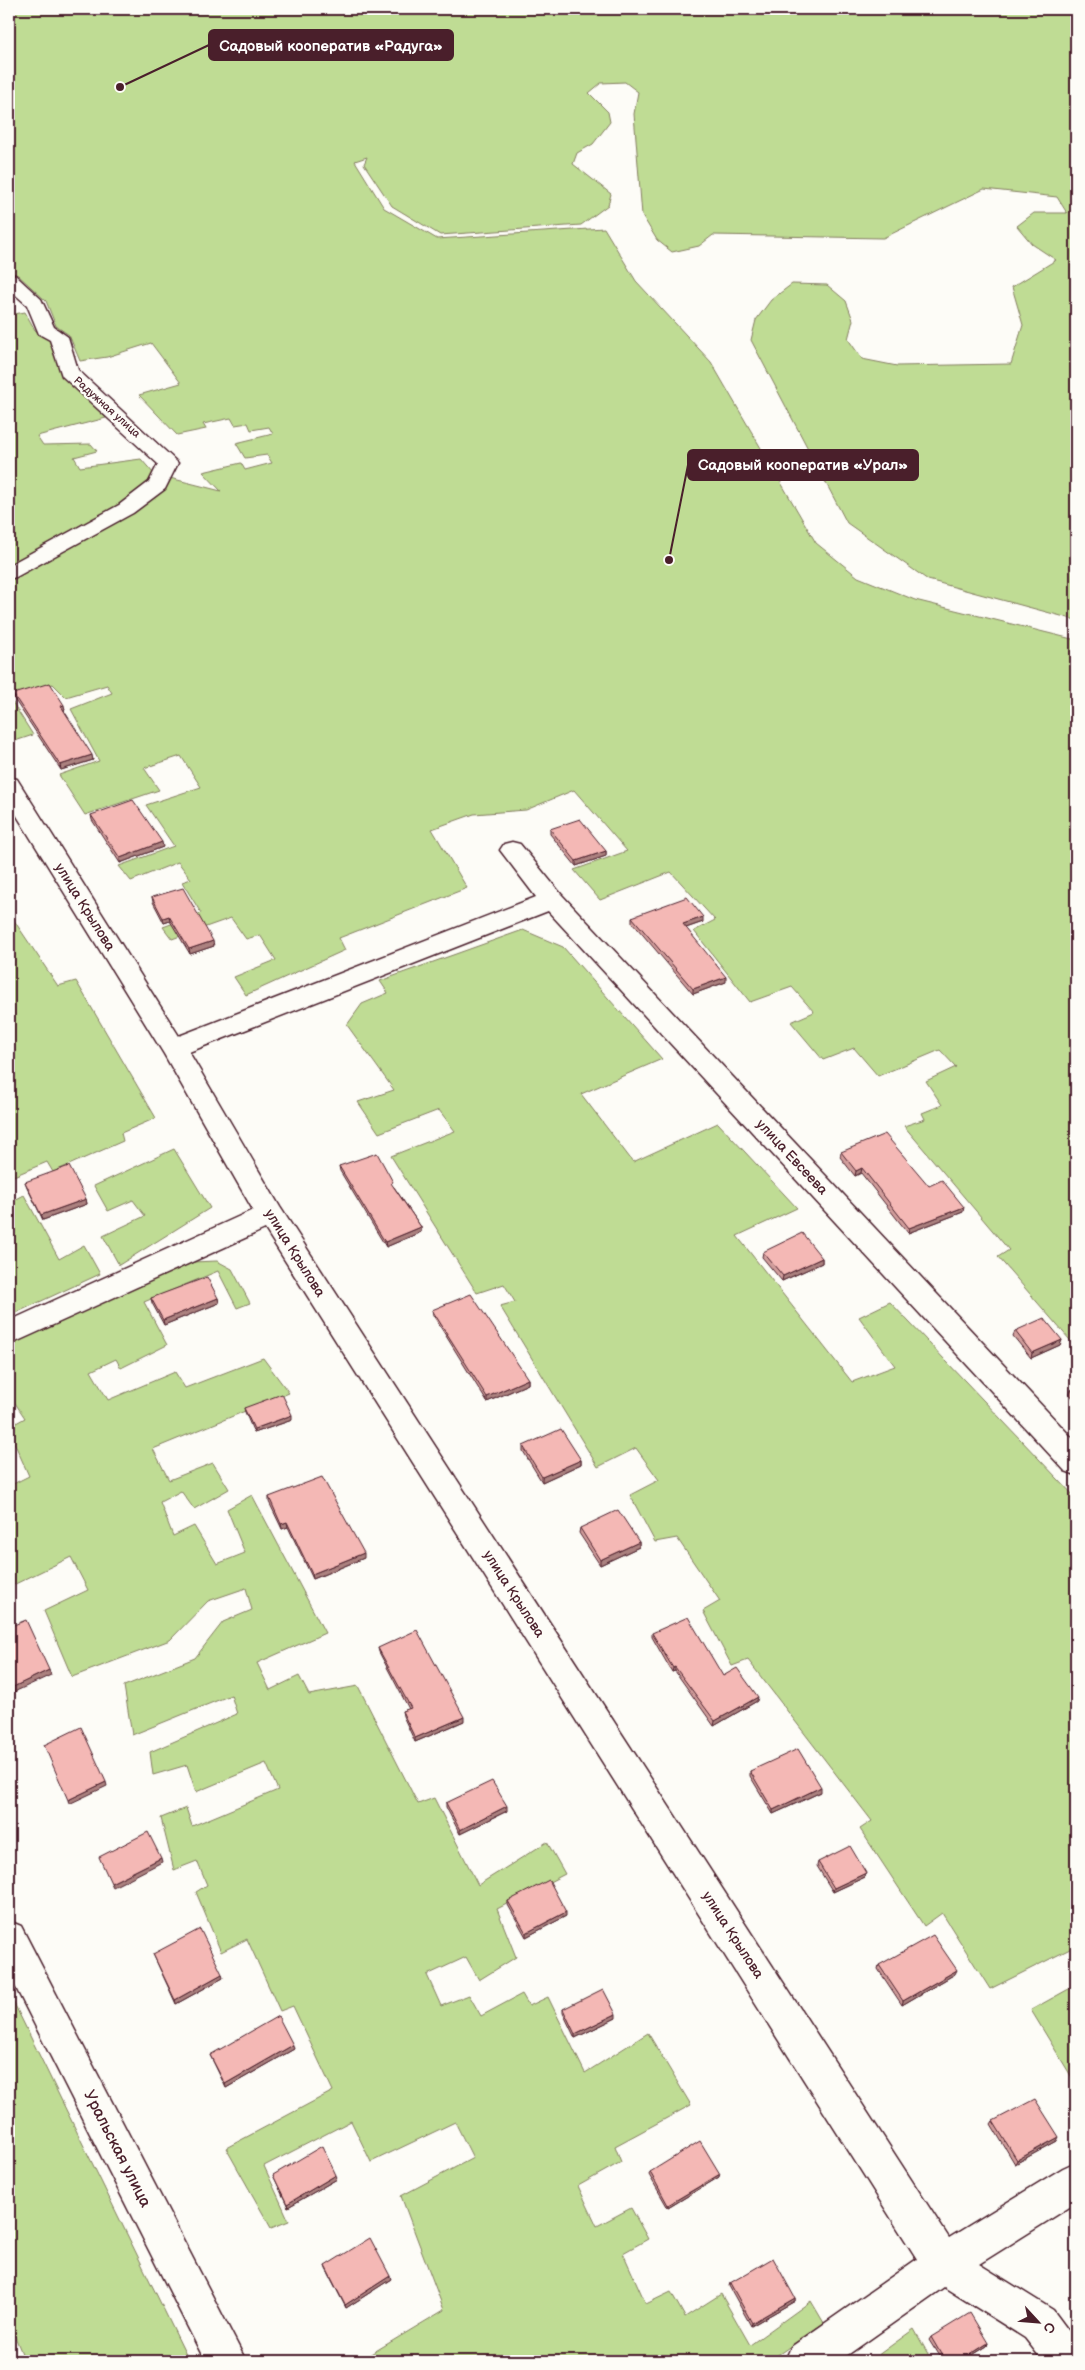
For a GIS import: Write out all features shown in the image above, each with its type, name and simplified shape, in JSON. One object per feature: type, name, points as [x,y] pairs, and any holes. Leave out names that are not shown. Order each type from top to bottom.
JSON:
[{"type":"street","name":"Радужная улица","points":[[9,279],[35,303],[46,330],[59,337],[69,372],[168,464],[158,485],[126,509],[9,573]]},
{"type":"street","name":"улица Крылова","points":[[9,784],[173,1048],[270,1214],[943,2264],[1039,2324],[1067,2361]]},
{"type":"street","name":"улица Евсеева","points":[[512,850],[552,900],[1076,1462]]},
{"type":"street","points":[[173,1048],[552,900]]},
{"type":"street","points":[[9,1334],[270,1214]]},
{"type":"street","name":"Уральская улица","points":[[9,1938],[226,2361]]},
{"type":"street","points":[[805,2361],[943,2264],[1076,2181]]},
{"type":"green space","points":[[9,9],[1076,9],[1076,620],[928,580],[847,523],[751,340],[756,320],[771,300],[792,284],[827,285],[846,301],[853,320],[848,339],[862,359],[897,366],[1011,364],[1023,325],[1012,287],[1056,260],[1032,244],[1017,226],[1034,213],[1067,213],[1057,197],[984,189],[883,238],[713,235],[699,246],[672,252],[657,240],[642,215],[634,114],[638,92],[625,82],[601,83],[589,93],[608,112],[610,122],[593,144],[577,153],[573,164],[611,194],[608,205],[581,225],[440,235],[392,206],[364,164],[367,157],[355,161],[384,208],[437,239],[604,228],[636,281],[711,362],[816,543],[858,577],[915,600],[1076,640],[1076,1347],[998,1257],[1009,1250],[904,1126],[925,1119],[922,1113],[942,1105],[926,1081],[956,1067],[940,1050],[878,1076],[854,1048],[823,1060],[791,1022],[814,1012],[792,987],[750,1002],[694,931],[715,920],[671,872],[600,900],[574,870],[627,851],[574,790],[526,810],[474,814],[432,829],[467,888],[339,938],[345,950],[246,995],[234,977],[276,960],[260,935],[246,939],[231,918],[172,939],[163,927],[201,913],[182,882],[191,879],[178,862],[131,881],[119,866],[174,846],[146,805],[201,787],[181,756],[144,768],[159,790],[85,815],[59,775],[99,761],[71,709],[112,693],[107,685],[66,697],[53,684],[9,697],[9,315],[25,312],[35,330],[51,340],[63,376],[106,418],[37,436],[43,445],[91,444],[97,451],[74,457],[80,467],[141,459],[154,474],[221,491],[203,472],[241,463],[245,470],[272,463],[267,455],[245,458],[236,443],[273,434],[269,427],[251,430],[248,423],[235,425],[231,418],[203,424],[206,429],[177,435],[139,395],[181,383],[151,343],[107,357],[80,361],[69,335],[56,326],[46,301],[18,275],[9,273]]},
{"type":"green space","points":[[9,697],[33,735],[12,742],[9,737]]},
{"type":"green space","points":[[9,913],[58,986],[76,981],[156,1118],[121,1133],[123,1141],[53,1172],[47,1162],[9,1178]]},
{"type":"green space","points":[[523,930],[563,947],[662,1059],[581,1094],[633,1162],[718,1123],[797,1208],[737,1236],[852,1382],[895,1366],[859,1317],[890,1302],[1076,1498],[1076,1949],[1074,1947],[990,1989],[942,1913],[924,1926],[860,1829],[872,1821],[748,1660],[732,1666],[703,1611],[720,1601],[677,1538],[655,1542],[630,1495],[659,1480],[636,1448],[598,1467],[500,1306],[515,1302],[504,1284],[477,1293],[391,1156],[455,1131],[439,1110],[379,1133],[358,1102],[394,1090],[347,1025],[362,1004],[388,993],[380,981]]},
{"type":"green space","points":[[174,1149],[210,1208],[119,1265],[103,1236],[145,1216],[133,1200],[108,1211],[94,1186]]},
{"type":"green space","points":[[24,1195],[59,1259],[84,1245],[100,1274],[9,1316],[9,1203]]},
{"type":"green space","points":[[217,1261],[232,1269],[250,1303],[237,1308],[218,1271],[144,1302],[167,1345],[121,1368],[116,1359],[91,1371],[108,1400],[175,1372],[185,1388],[263,1358],[289,1393],[153,1449],[169,1480],[213,1463],[229,1489],[194,1509],[181,1491],[160,1502],[173,1536],[194,1526],[217,1564],[245,1553],[227,1509],[252,1495],[325,1633],[257,1663],[270,1690],[299,1676],[309,1695],[358,1686],[418,1804],[434,1798],[478,1885],[547,1842],[565,1874],[497,1909],[516,1957],[479,1980],[466,1957],[427,1975],[441,2006],[469,1995],[481,2016],[522,1994],[529,2006],[548,1997],[585,2073],[648,2033],[691,2105],[615,2146],[621,2162],[578,2186],[597,2226],[631,2208],[648,2239],[623,2253],[646,2304],[671,2292],[685,2317],[721,2294],[750,2345],[811,2301],[824,2323],[769,2361],[359,2361],[444,2310],[401,2196],[473,2158],[455,2122],[371,2162],[351,2121],[264,2166],[289,2221],[271,2228],[226,2148],[333,2091],[293,2006],[280,2011],[247,1939],[221,1952],[196,1892],[207,1885],[197,1861],[174,1870],[161,1818],[186,1808],[192,1826],[278,1790],[266,1763],[196,1792],[187,1765],[153,1775],[150,1752],[237,1714],[231,1695],[132,1735],[124,1686],[195,1658],[223,1622],[252,1610],[246,1588],[208,1601],[170,1640],[72,1677],[44,1611],[88,1590],[71,1557],[9,1587],[9,1486],[29,1476],[9,1431],[9,1427],[25,1418],[13,1400],[9,1401],[9,1345],[192,1262]]},
{"type":"green space","points":[[1076,1985],[1076,2084],[1031,2010]]},
{"type":"green space","points":[[9,1993],[189,2361],[25,2361],[9,2322]]},
{"type":"green space","points":[[914,2329],[932,2361],[870,2361]]},
{"type":"building","points":[[50,683],[64,705],[61,706],[92,755],[60,765],[13,694]]},
{"type":"building","points":[[133,800],[162,842],[120,858],[91,815]]},
{"type":"building","points":[[580,819],[606,851],[576,861],[550,829]]},
{"type":"building","points":[[183,888],[213,941],[189,949],[169,916],[163,918],[152,897]]},
{"type":"building","points":[[687,897],[703,917],[683,924],[726,977],[693,989],[632,917]]},
{"type":"building","points":[[885,1134],[929,1186],[942,1180],[964,1207],[909,1228],[862,1168],[856,1171],[841,1152]]},
{"type":"building","points":[[377,1153],[393,1182],[391,1183],[421,1227],[385,1242],[339,1166]]},
{"type":"building","points":[[69,1166],[86,1199],[41,1215],[25,1182]]},
{"type":"building","points":[[802,1233],[822,1258],[783,1276],[763,1252]]},
{"type":"building","points":[[207,1277],[218,1298],[163,1320],[151,1298]]},
{"type":"building","points":[[471,1294],[528,1379],[487,1397],[432,1310]]},
{"type":"building","points":[[1044,1318],[1062,1340],[1032,1353],[1015,1331]]},
{"type":"building","points":[[1076,1388],[1076,1396],[1071,1390]]},
{"type":"building","points":[[282,1394],[292,1415],[254,1429],[244,1408]]},
{"type":"building","points":[[561,1429],[581,1460],[542,1477],[523,1446]]},
{"type":"building","points":[[322,1477],[364,1553],[312,1574],[287,1522],[281,1524],[269,1497]]},
{"type":"building","points":[[618,1510],[639,1542],[600,1560],[580,1528]]},
{"type":"building","points":[[688,1617],[723,1676],[737,1668],[758,1697],[715,1721],[675,1667],[673,1668],[652,1633]]},
{"type":"building","points":[[26,1620],[49,1670],[13,1687],[9,1679],[9,1627]]},
{"type":"building","points":[[417,1630],[464,1717],[415,1738],[402,1711],[411,1708],[378,1648]]},
{"type":"building","points":[[81,1727],[106,1782],[68,1800],[44,1745]]},
{"type":"building","points":[[798,1749],[821,1787],[773,1810],[750,1771]]},
{"type":"building","points":[[492,1781],[507,1806],[460,1830],[446,1803]]},
{"type":"building","points":[[148,1832],[161,1858],[111,1883],[99,1857]]},
{"type":"building","points":[[850,1846],[866,1873],[834,1888],[818,1862]]},
{"type":"building","points":[[549,1880],[566,1912],[526,1933],[508,1901]]},
{"type":"building","points":[[200,1929],[222,1974],[175,2000],[153,1954]]},
{"type":"building","points":[[933,1935],[957,1970],[903,2001],[879,1965]]},
{"type":"building","points":[[603,1989],[616,2014],[575,2034],[563,2009]]},
{"type":"building","points":[[278,2016],[293,2045],[225,2084],[210,2055]]},
{"type":"building","points":[[1035,2099],[1059,2137],[1017,2160],[993,2121]]},
{"type":"building","points":[[700,2141],[720,2174],[668,2205],[650,2172]]},
{"type":"building","points":[[322,2146],[336,2175],[287,2204],[273,2175]]},
{"type":"building","points":[[370,2238],[390,2276],[345,2305],[325,2266]]},
{"type":"building","points":[[773,2258],[795,2298],[752,2323],[730,2283]]},
{"type":"building","points":[[970,2313],[988,2343],[960,2361],[945,2361],[931,2337]]},
{"type":"place","name":"Садовый кооператив «Радуга»","points":[[120,87]]},
{"type":"place","name":"Садовый кооператив «Урал»","points":[[669,560]]}]
